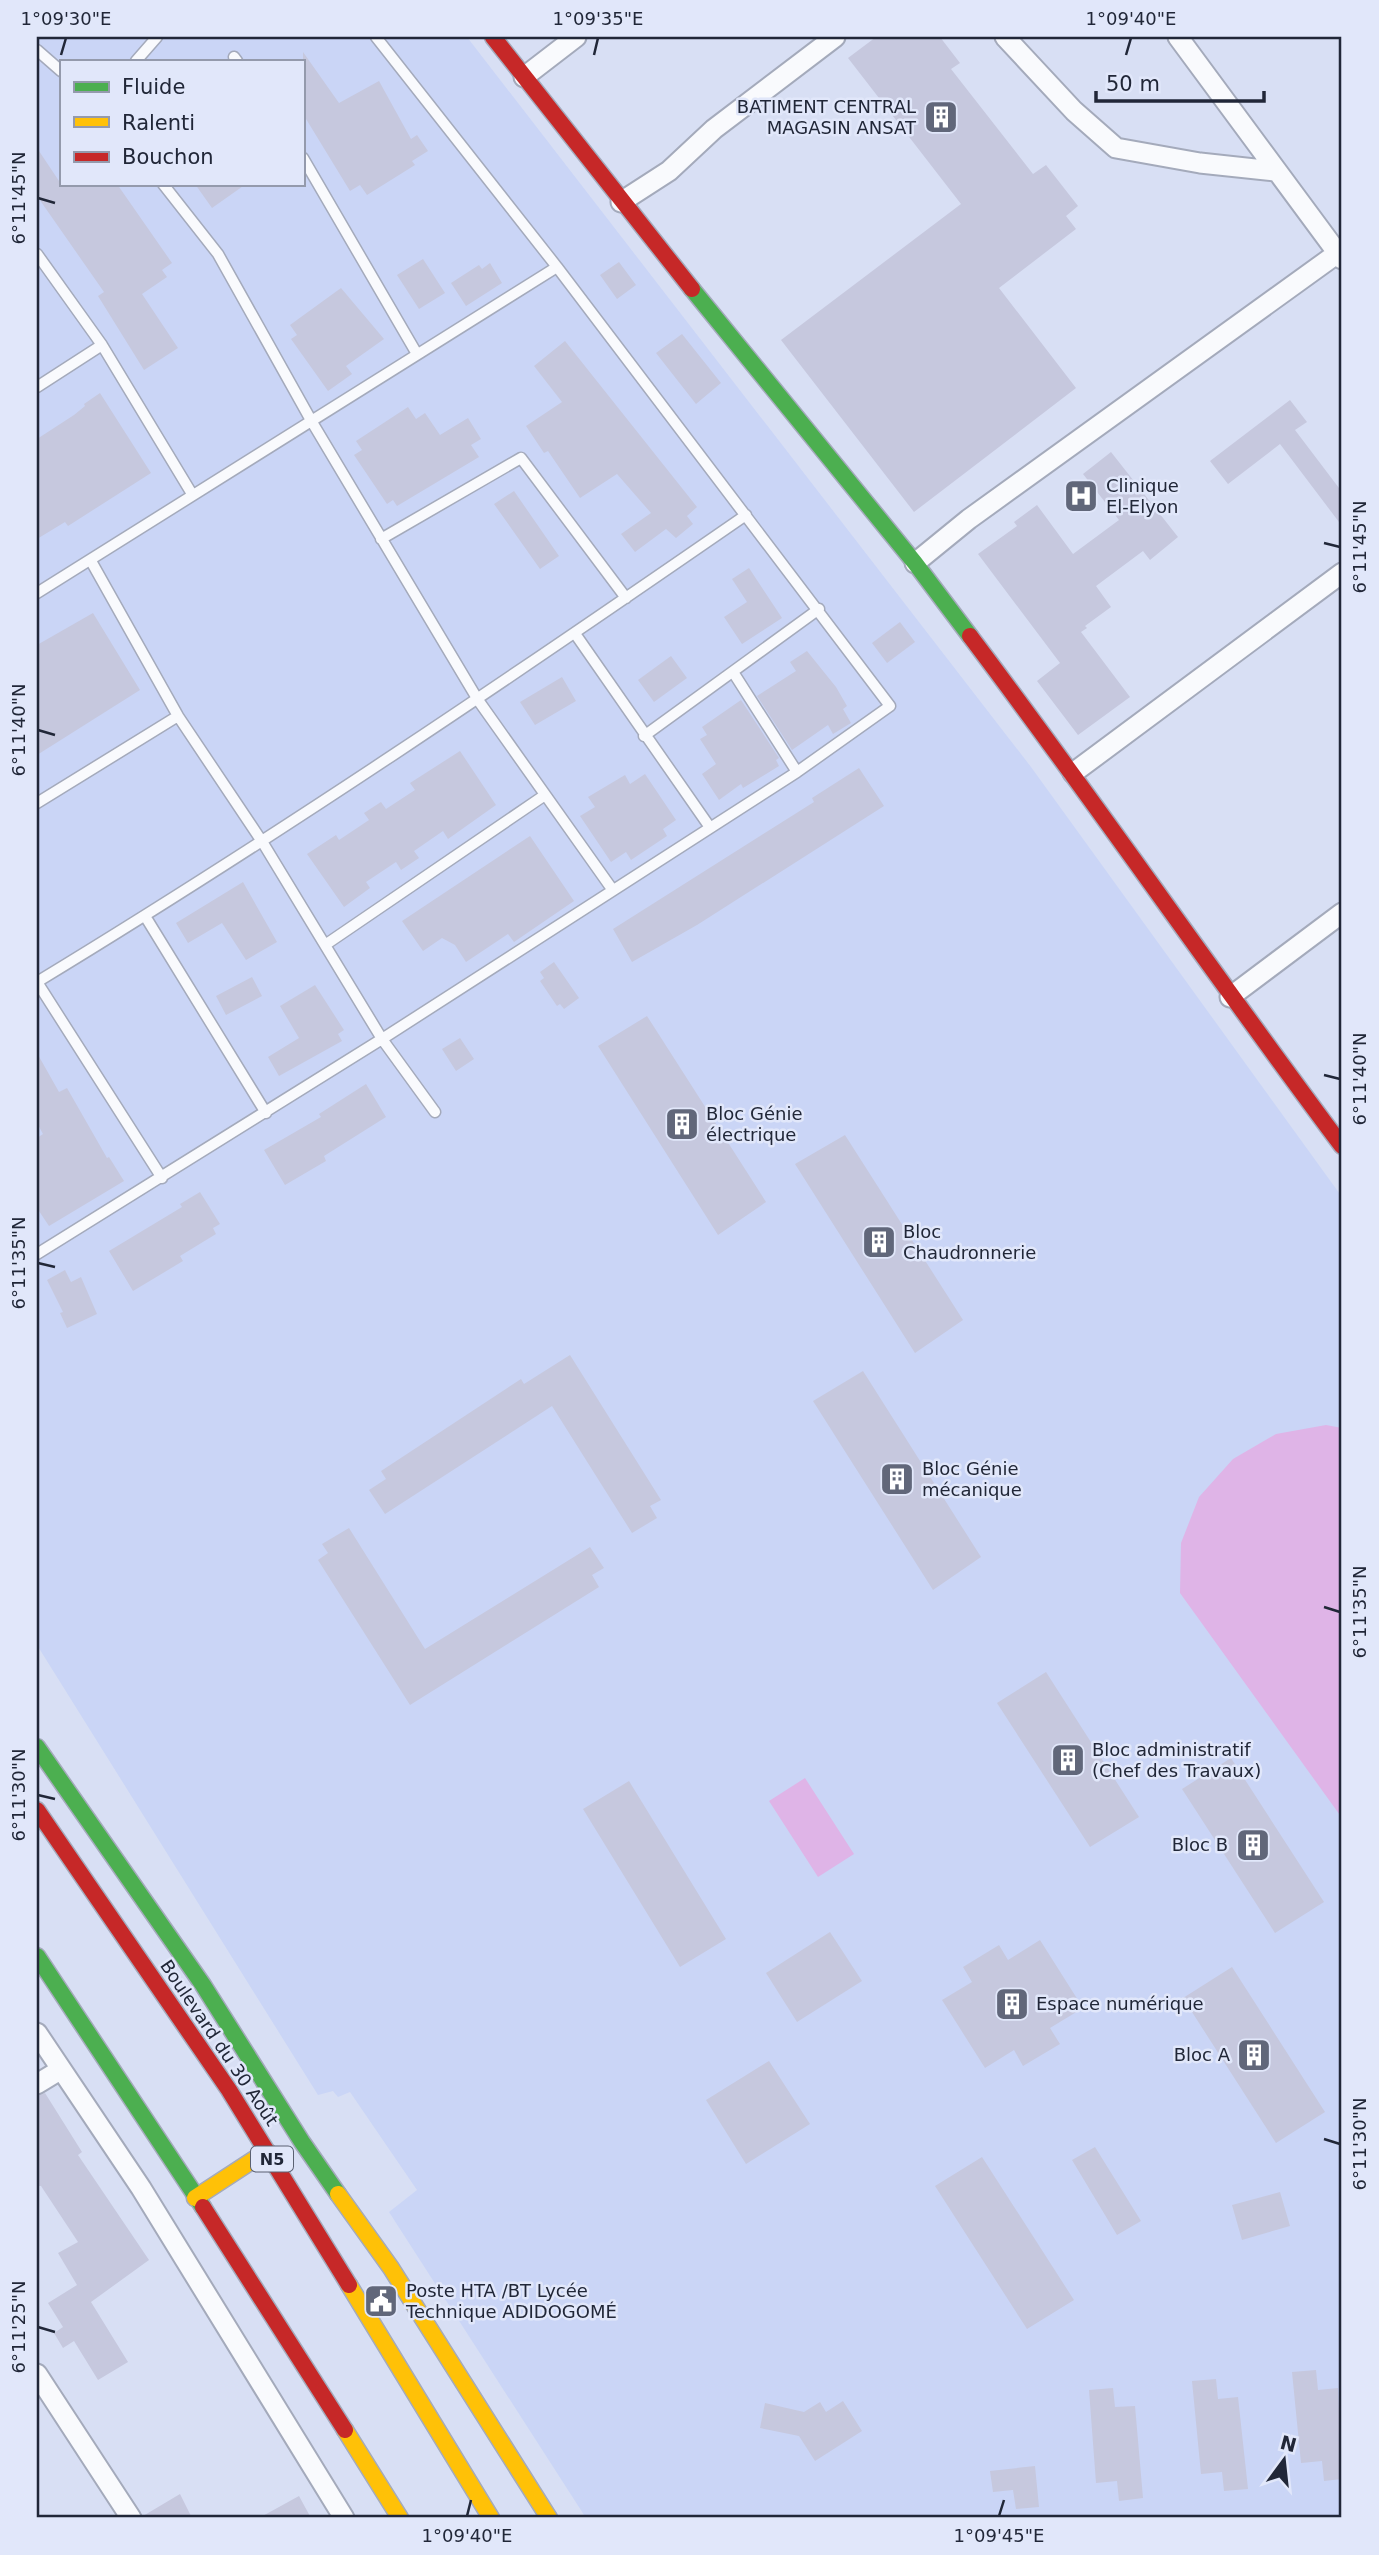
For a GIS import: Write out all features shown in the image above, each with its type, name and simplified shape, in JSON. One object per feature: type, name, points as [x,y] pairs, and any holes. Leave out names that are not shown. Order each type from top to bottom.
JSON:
[{"type":"main road","points":[[493,37],[621,202],[915,563],[1073,773],[1230,998],[1342,1146]]},
{"type":"main road","points":[[37,1748],[203,1985],[302,2142],[391,2268],[549,2518]]},
{"type":"main road","name":"Boulevard du 30 Août","points":[[37,1810],[267,2151],[491,2518]]},
{"type":"main road","points":[[37,1956],[254,2284],[400,2518]]},
{"type":"main road","points":[[195,2198],[267,2151]]},
{"type":"street","points":[[524,77],[576,37]]},
{"type":"street","points":[[621,202],[669,171],[714,128],[835,37]]},
{"type":"street","points":[[1005,37],[1074,111],[1116,148],[1189,161],[1274,171]]},
{"type":"street","points":[[915,563],[980,511],[1341,254],[1274,171],[1178,37]]},
{"type":"street","points":[[1073,773],[1342,573]]},
{"type":"street","points":[[1230,998],[1342,913]]},
{"type":"street","points":[[37,2033],[141,2188],[344,2518]]},
{"type":"street","points":[[37,2084],[60,2070]]},
{"type":"street","points":[[37,2374],[131,2518]]},
{"type":"lane","points":[[137,60],[157,37]]},
{"type":"lane","points":[[38,1251],[162,1178],[382,1039],[709,826],[797,772],[890,706],[557,267],[376,37]]},
{"type":"lane","points":[[37,50],[60,70]]},
{"type":"lane","points":[[304,160],[417,354]]},
{"type":"lane","points":[[165,186],[218,254],[312,422],[478,700],[612,889]]},
{"type":"lane","points":[[37,254],[102,345],[192,494]]},
{"type":"lane","points":[[37,593],[557,267]]},
{"type":"lane","points":[[37,387],[102,345]]},
{"type":"lane","points":[[381,539],[521,458],[626,598]]},
{"type":"lane","points":[[162,1178],[37,982],[263,843],[576,635],[746,515]]},
{"type":"lane","points":[[91,561],[178,716],[263,843],[382,1039],[435,1112]]},
{"type":"lane","points":[[644,736],[819,609]]},
{"type":"lane","points":[[576,635],[709,826]]},
{"type":"lane","points":[[733,672],[797,772]]},
{"type":"lane","points":[[37,803],[178,716]]},
{"type":"lane","points":[[325,944],[545,795]]},
{"type":"lane","points":[[145,916],[266,1113]]},
{"type":"shaded area","points":[[37,37],[467,37],[1031,767],[1342,1197],[1342,2518],[586,2518],[389,2212],[417,2190],[350,2092],[338,2097],[333,2091],[318,2095],[37,1645]]},
{"type":"shaded area","points":[[1326,1425],[1342,1428],[1342,1818],[1180,1593],[1181,1543],[1199,1497],[1233,1459],[1276,1434]]},
{"type":"shaded area","points":[[805,1778],[854,1854],[818,1877],[769,1801]]},
{"type":"building","points":[[876,37],[940,37],[960,63],[951,69],[1033,174],[1046,165],[1078,206],[1066,216],[1076,229],[999,288],[1076,388],[914,512],[781,340],[961,204],[848,58]]},
{"type":"building","points":[[303,52],[339,103],[379,81],[411,139],[417,135],[428,151],[412,161],[415,165],[367,195],[360,185],[350,191],[304,116]]},
{"type":"building","points":[[37,148],[60,186],[118,186],[172,263],[162,270],[167,277],[142,294],[178,348],[144,370],[98,296],[104,292],[37,196]]},
{"type":"building","points":[[196,186],[243,186],[212,208]]},
{"type":"building","points":[[423,259],[445,293],[419,309],[397,275]]},
{"type":"building","points":[[619,262],[636,285],[617,299],[600,275]]},
{"type":"building","points":[[490,263],[502,283],[466,306],[451,283],[479,265],[482,269]]},
{"type":"building","points":[[341,288],[384,339],[346,366],[352,374],[328,391],[291,339],[297,335],[290,325]]},
{"type":"building","points":[[682,334],[721,383],[696,404],[656,353]]},
{"type":"building","points":[[565,341],[697,507],[687,516],[693,524],[676,538],[666,529],[635,552],[621,534],[651,513],[617,474],[580,498],[548,451],[544,453],[526,426],[562,402],[534,366]]},
{"type":"building","points":[[100,393],[151,473],[68,526],[65,522],[37,539],[37,439],[74,415]]},
{"type":"building","points":[[1290,400],[1307,422],[1295,430],[1342,492],[1342,526],[1280,444],[1228,484],[1210,461]]},
{"type":"building","points":[[408,407],[416,419],[425,413],[440,435],[468,418],[481,439],[471,445],[479,457],[397,506],[393,500],[387,504],[354,455],[362,450],[356,441]]},
{"type":"building","points":[[1111,452],[1178,537],[1150,560],[1143,551],[1096,586],[1111,607],[1081,632],[1130,697],[1078,735],[1037,681],[1060,663],[978,554],[1017,526],[1014,522],[1037,505],[1073,554],[1119,520],[1083,474]]},
{"type":"building","points":[[514,491],[559,556],[540,569],[494,504]]},
{"type":"building","points":[[749,568],[782,618],[742,644],[724,617],[747,602],[732,579]]},
{"type":"building","points":[[93,613],[140,690],[37,755],[37,645]]},
{"type":"building","points":[[900,622],[915,642],[887,663],[872,643]]},
{"type":"building","points":[[807,651],[836,687],[847,706],[843,709],[851,723],[833,734],[828,725],[792,750],[757,696],[796,671],[790,662]]},
{"type":"building","points":[[671,656],[687,678],[654,702],[638,680]]},
{"type":"building","points":[[562,677],[576,701],[535,725],[520,702]]},
{"type":"building","points":[[741,700],[779,758],[776,760],[779,766],[743,788],[741,784],[719,800],[702,774],[716,764],[700,739],[707,735],[702,727]]},
{"type":"building","points":[[460,751],[496,805],[448,839],[443,831],[414,851],[419,858],[401,870],[396,862],[366,882],[370,888],[344,907],[307,854],[336,835],[339,840],[369,820],[364,813],[381,802],[386,809],[415,790],[410,783]]},
{"type":"building","points":[[859,768],[884,806],[697,925],[632,962],[613,929],[814,802],[812,798]]},
{"type":"building","points":[[645,774],[676,820],[663,829],[667,836],[631,860],[626,852],[611,862],[580,816],[595,807],[588,797],[625,775],[630,784]]},
{"type":"building","points":[[530,836],[574,901],[514,942],[508,934],[466,962],[455,945],[442,938],[423,951],[402,921]]},
{"type":"building","points":[[243,882],[277,942],[246,960],[222,923],[188,943],[176,923]]},
{"type":"building","points":[[554,962],[579,998],[564,1009],[560,1004],[557,1006],[540,981],[544,978],[540,972]]},
{"type":"building","points":[[252,977],[262,996],[226,1015],[216,996]]},
{"type":"building","points":[[315,985],[344,1030],[338,1034],[342,1041],[279,1076],[268,1057],[299,1038],[280,1006]]},
{"type":"building","name":"Bloc Génie électrique","points":[[647,1016],[766,1202],[718,1235],[598,1046]]},
{"type":"building","points":[[460,1038],[474,1059],[456,1071],[442,1049]]},
{"type":"building","points":[[37,1053],[59,1092],[67,1088],[107,1158],[109,1157],[124,1181],[49,1226],[37,1208],[37,1138],[43,1134],[37,1123]]},
{"type":"building","points":[[366,1084],[386,1117],[324,1156],[326,1161],[285,1185],[264,1150],[321,1117],[319,1114]]},
{"type":"building","name":"Bloc Chaudronnerie","points":[[845,1135],[963,1320],[915,1353],[795,1164]]},
{"type":"building","points":[[200,1192],[220,1224],[213,1228],[216,1234],[180,1256],[183,1261],[133,1291],[109,1251],[182,1207],[180,1204]]},
{"type":"building","points":[[65,1270],[71,1282],[81,1277],[97,1314],[67,1328],[60,1313],[63,1312],[47,1280]]},
{"type":"building","points":[[570,1355],[661,1500],[650,1506],[657,1518],[632,1533],[552,1406],[385,1514],[369,1490],[386,1479],[381,1471],[521,1379],[524,1384]]},
{"type":"building","name":"Bloc Génie mécanique","points":[[863,1371],[981,1557],[933,1590],[813,1401]]},
{"type":"building","points":[[349,1528],[425,1649],[590,1547],[604,1568],[592,1575],[599,1587],[410,1705],[318,1560],[328,1553],[322,1544]]},
{"type":"building","name":"Bloc administratif (Chef des Travaux)","points":[[1046,1672],[1139,1817],[1090,1847],[997,1703]]},
{"type":"building","name":"Bloc B","points":[[1231,1758],[1324,1902],[1275,1933],[1182,1789]]},
{"type":"building","points":[[629,1781],[726,1939],[680,1967],[583,1809]]},
{"type":"building","points":[[830,1932],[862,1981],[797,2022],[766,1973]]},
{"type":"building","name":"Espace numérique","points":[[1040,1940],[1083,2008],[1050,2028],[1060,2044],[1023,2066],[1014,2050],[985,2068],[942,2000],[972,1982],[963,1967],[999,1945],[1008,1960]]},
{"type":"building","name":"Bloc A","points":[[1232,1967],[1325,2112],[1276,2143],[1183,1998]]},
{"type":"building","points":[[769,2061],[810,2124],[746,2164],[706,2100]]},
{"type":"building","points":[[45,2093],[82,2152],[78,2155],[149,2260],[91,2302],[128,2362],[98,2380],[74,2341],[63,2348],[54,2333],[63,2327],[48,2303],[77,2285],[58,2253],[78,2242],[41,2186],[37,2186],[37,2096]]},
{"type":"building","points":[[1095,2147],[1141,2221],[1117,2235],[1072,2160]]},
{"type":"building","points":[[982,2157],[1074,2300],[1027,2329],[935,2186]]},
{"type":"building","points":[[1280,2192],[1290,2226],[1242,2240],[1232,2205]]},
{"type":"building","points":[[1316,2370],[1318,2390],[1338,2388],[1342,2479],[1324,2481],[1322,2461],[1301,2463],[1292,2372]]},
{"type":"building","points":[[1216,2379],[1218,2399],[1238,2397],[1248,2489],[1224,2491],[1222,2472],[1201,2474],[1192,2381]]},
{"type":"building","points":[[1113,2388],[1115,2407],[1135,2406],[1143,2498],[1119,2501],[1117,2481],[1096,2483],[1089,2390]]},
{"type":"building","points":[[843,2401],[862,2431],[815,2461],[799,2436],[760,2428],[765,2403],[804,2412],[820,2402],[826,2412]]},
{"type":"building","points":[[1035,2466],[1039,2507],[1016,2509],[1013,2490],[993,2492],[990,2471]]},
{"type":"building","points":[[180,2494],[192,2518],[143,2518],[143,2516]]},
{"type":"building","points":[[299,2496],[311,2518],[259,2518]]},
{"type":"traffic: fast","points":[[692,289],[915,563],[970,636]]},
{"type":"traffic: fast","points":[[37,1747],[203,1985],[338,2194]]},
{"type":"traffic: fast","points":[[37,1956],[203,2207]]},
{"type":"traffic: slow","points":[[195,2198],[267,2151]]},
{"type":"traffic: slow","points":[[338,2194],[391,2268],[549,2518]]},
{"type":"traffic: slow","points":[[349,2285],[491,2518]]},
{"type":"traffic: slow","points":[[345,2430],[400,2518]]},
{"type":"traffic: jam","points":[[493,37],[692,289]]},
{"type":"traffic: jam","points":[[970,636],[1342,1146]]},
{"type":"traffic: jam","points":[[37,1810],[229,2090],[349,2285]]},
{"type":"traffic: jam","points":[[203,2207],[345,2430]]},
{"type":"place","name":"BATIMENT CENTRAL MAGASIN ANSAT","points":[[941,117]]},
{"type":"place","name":"Clinique El-Elyon","points":[[1081,496]]},
{"type":"place","name":"Bloc Génie électrique","points":[[682,1124]]},
{"type":"place","name":"Bloc Chaudronnerie","points":[[879,1242]]},
{"type":"place","name":"Bloc Génie mécanique","points":[[897,1479]]},
{"type":"place","name":"Bloc administratif (Chef des Travaux)","points":[[1068,1760]]},
{"type":"place","name":"Bloc B","points":[[1253,1845]]},
{"type":"place","name":"Espace numérique","points":[[1012,2004]]},
{"type":"place","name":"Bloc A","points":[[1254,2055]]},
{"type":"place","name":"Poste HTA /BT Lycée Technique ADIDOGOMÉ","points":[[381,2301]]}]
